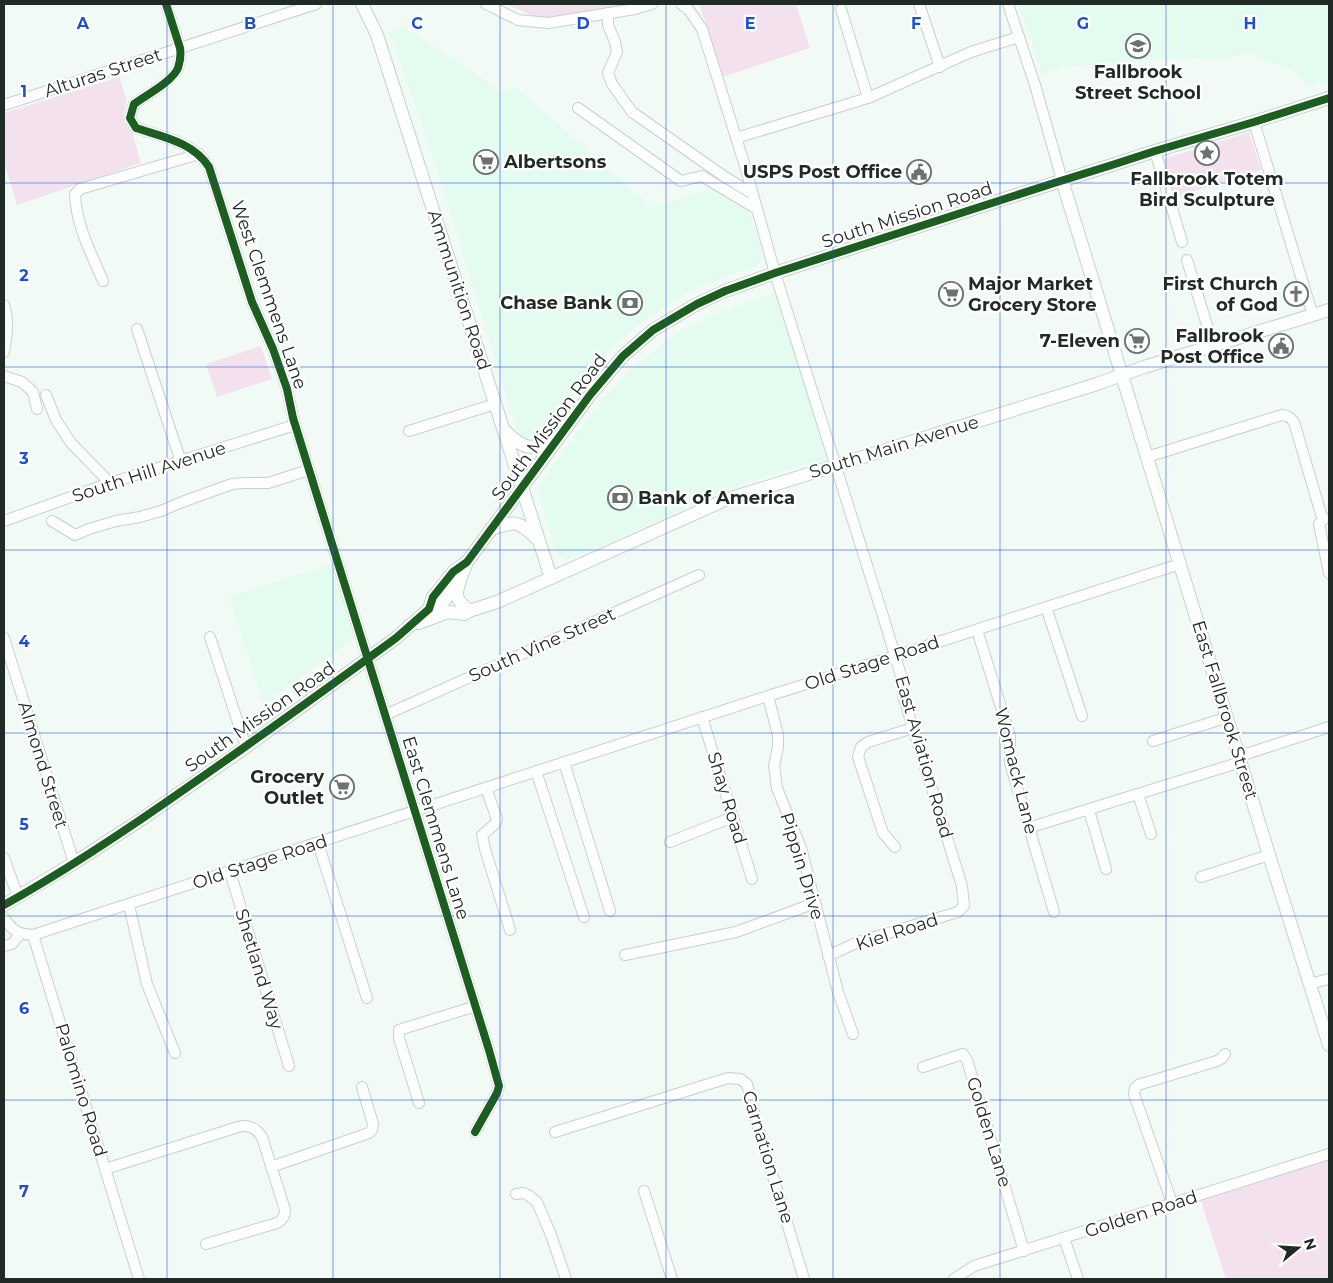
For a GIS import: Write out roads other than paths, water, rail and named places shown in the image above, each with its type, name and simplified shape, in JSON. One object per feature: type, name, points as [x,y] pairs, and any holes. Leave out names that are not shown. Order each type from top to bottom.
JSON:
[{"type":"main road","name":"Ammunition Road","points":[[362,4],[377,35],[551,578]]},
{"type":"main road","name":"South Mission Road","points":[[4,905],[142,819],[368,659],[412,625],[429,609],[442,604],[460,580],[467,562],[590,396],[623,356],[653,330],[715,295],[776,273],[1062,180],[1329,98]]},
{"type":"main road","name":"East Fallbrook Street","points":[[1062,180],[1329,1045]]},
{"type":"main road","name":"South Main Avenue","points":[[412,625],[448,612],[465,614],[496,602],[725,500],[1329,310]]},
{"type":"main road","points":[[503,428],[513,439],[523,446],[531,448],[558,440]]},
{"type":"main road","points":[[491,529],[508,523],[516,523],[521,525],[539,541]]},
{"type":"main road","name":"South Mission Road","points":[[429,609],[433,597],[453,572],[467,562]]},
{"type":"main road","points":[[460,580],[457,592],[459,603],[469,611]]},
{"type":"street","name":"West Clemmens Lane","points":[[166,4],[180,48],[181,55],[178,69],[169,79],[134,104],[130,118],[136,128],[184,144],[199,154],[209,167],[252,302],[273,349],[287,389],[295,425],[368,659]]},
{"type":"street","name":"Alturas Street","points":[[4,105],[316,4]]},
{"type":"street","points":[[486,4],[518,20],[548,23],[635,9],[652,4]]},
{"type":"street","name":"East Aviation Road","points":[[681,4],[689,10],[702,29],[896,656],[902,679],[903,695],[962,886],[964,906]]},
{"type":"street","points":[[919,4],[940,67]]},
{"type":"street","points":[[1008,4],[1035,85],[1062,180]]},
{"type":"street","points":[[841,10],[868,98]]},
{"type":"street","points":[[608,13],[608,25],[617,52],[608,73],[612,84],[632,112],[725,177],[753,194]]},
{"type":"street","points":[[736,138],[868,98],[971,52],[1019,37]]},
{"type":"street","points":[[578,108],[681,181],[702,176],[757,209]]},
{"type":"street","points":[[1254,122],[1313,316]]},
{"type":"street","points":[[1154,151],[1182,242]]},
{"type":"street","points":[[103,281],[87,246],[76,206],[75,194],[80,189],[199,154]]},
{"type":"street","points":[[1187,260],[1213,345]]},
{"type":"street","points":[[4,305],[7,316],[7,335],[4,352]]},
{"type":"street","points":[[137,329],[181,462]]},
{"type":"street","points":[[4,376],[22,382],[33,392],[37,409]]},
{"type":"street","points":[[46,395],[56,420],[71,443],[110,483]]},
{"type":"street","points":[[410,432],[495,404]]},
{"type":"street","points":[[1147,458],[1282,415],[1290,417],[1294,422],[1321,514],[1327,518],[1319,524],[1329,573]]},
{"type":"street","name":"South Hill Avenue","points":[[4,521],[110,483],[295,425]]},
{"type":"street","points":[[52,521],[75,535],[116,521],[161,511],[232,484],[268,483],[309,470]]},
{"type":"street","name":"Old Stage Road","points":[[33,935],[702,717],[1180,564]]},
{"type":"street","name":"South Vine Street","points":[[385,715],[698,575]]},
{"type":"street","points":[[1046,607],[1082,716]]},
{"type":"street","name":"Womack Lane","points":[[977,630],[1010,736],[1010,763],[1054,912]]},
{"type":"street","points":[[210,637],[246,747]]},
{"type":"street","name":"Almond Street","points":[[4,638],[74,863]]},
{"type":"street","name":"East Clemmens Lane","points":[[368,659],[499,1086],[498,1093],[475,1132]]},
{"type":"street","name":"Pippin Drive","points":[[768,696],[778,735],[778,747],[774,766],[777,788],[800,848],[838,992],[853,1034]]},
{"type":"street","name":"Shay Road","points":[[702,717],[752,879]]},
{"type":"street","points":[[1153,741],[1228,717]]},
{"type":"street","points":[[1028,828],[1138,794],[1329,727]]},
{"type":"street","points":[[895,847],[883,833],[858,757],[861,747],[868,742],[913,728]]},
{"type":"street","points":[[564,762],[610,911]]},
{"type":"street","points":[[536,771],[584,917]]},
{"type":"street","points":[[486,788],[497,820],[482,835],[510,930]]},
{"type":"street","points":[[1138,794],[1151,834]]},
{"type":"street","points":[[1089,810],[1106,869]]},
{"type":"street","points":[[670,842],[733,817]]},
{"type":"street","points":[[318,843],[367,998]]},
{"type":"street","points":[[1201,877],[1269,855]]},
{"type":"street","points":[[4,858],[18,897]]},
{"type":"street","name":"Shetland Way","points":[[230,872],[289,1066]]},
{"type":"street","points":[[625,955],[736,932],[815,904]]},
{"type":"street","points":[[129,905],[147,984],[175,1053]]},
{"type":"street","name":"Kiel Road","points":[[828,956],[858,942],[958,912],[964,906]]},
{"type":"street","points":[[4,918],[15,932],[33,935]]},
{"type":"street","points":[[4,946],[12,944],[20,934]]},
{"type":"street","name":"Palomino Road","points":[[33,935],[139,1279]]},
{"type":"street","points":[[1309,984],[1329,979]]},
{"type":"street","points":[[419,1103],[398,1030],[476,1006]]},
{"type":"street","name":"Golden Lane","points":[[923,1067],[963,1054],[967,1060],[1024,1251]]},
{"type":"street","points":[[1172,1204],[1134,1090],[1138,1085],[1217,1061],[1225,1054]]},
{"type":"street","name":"Carnation Lane","points":[[555,1132],[728,1078],[740,1079],[747,1084],[804,1279]]},
{"type":"street","points":[[271,1167],[368,1134],[373,1124],[362,1088]]},
{"type":"street","points":[[105,1169],[238,1127],[246,1126],[256,1129],[262,1137],[285,1210],[283,1219],[277,1223],[206,1244]]},
{"type":"street","name":"Golden Road","points":[[954,1279],[974,1266],[1329,1154]]},
{"type":"street","points":[[644,1191],[672,1279]]},
{"type":"street","points":[[516,1194],[523,1193],[537,1202],[552,1235],[566,1279]]},
{"type":"street","points":[[1064,1238],[1078,1279]]},
{"type":"place","name":"Fallbrook Street School","points":[[1138,46]]},
{"type":"place","name":"Fallbrook Totem Bird Sculpture","points":[[1207,153]]},
{"type":"place","name":"Albertsons","points":[[486,162]]},
{"type":"place","name":"USPS Post Office","points":[[919,172]]},
{"type":"place","name":"Major Market Grocery Store","points":[[951,294]]},
{"type":"place","name":"First Church of God","points":[[1296,294]]},
{"type":"place","name":"Chase Bank","points":[[630,303]]},
{"type":"place","name":"7-Eleven","points":[[1137,341]]},
{"type":"place","name":"Fallbrook Post Office","points":[[1281,346]]},
{"type":"place","name":"Bank of America","points":[[620,498]]},
{"type":"place","name":"Grocery Outlet","points":[[342,787]]}]
